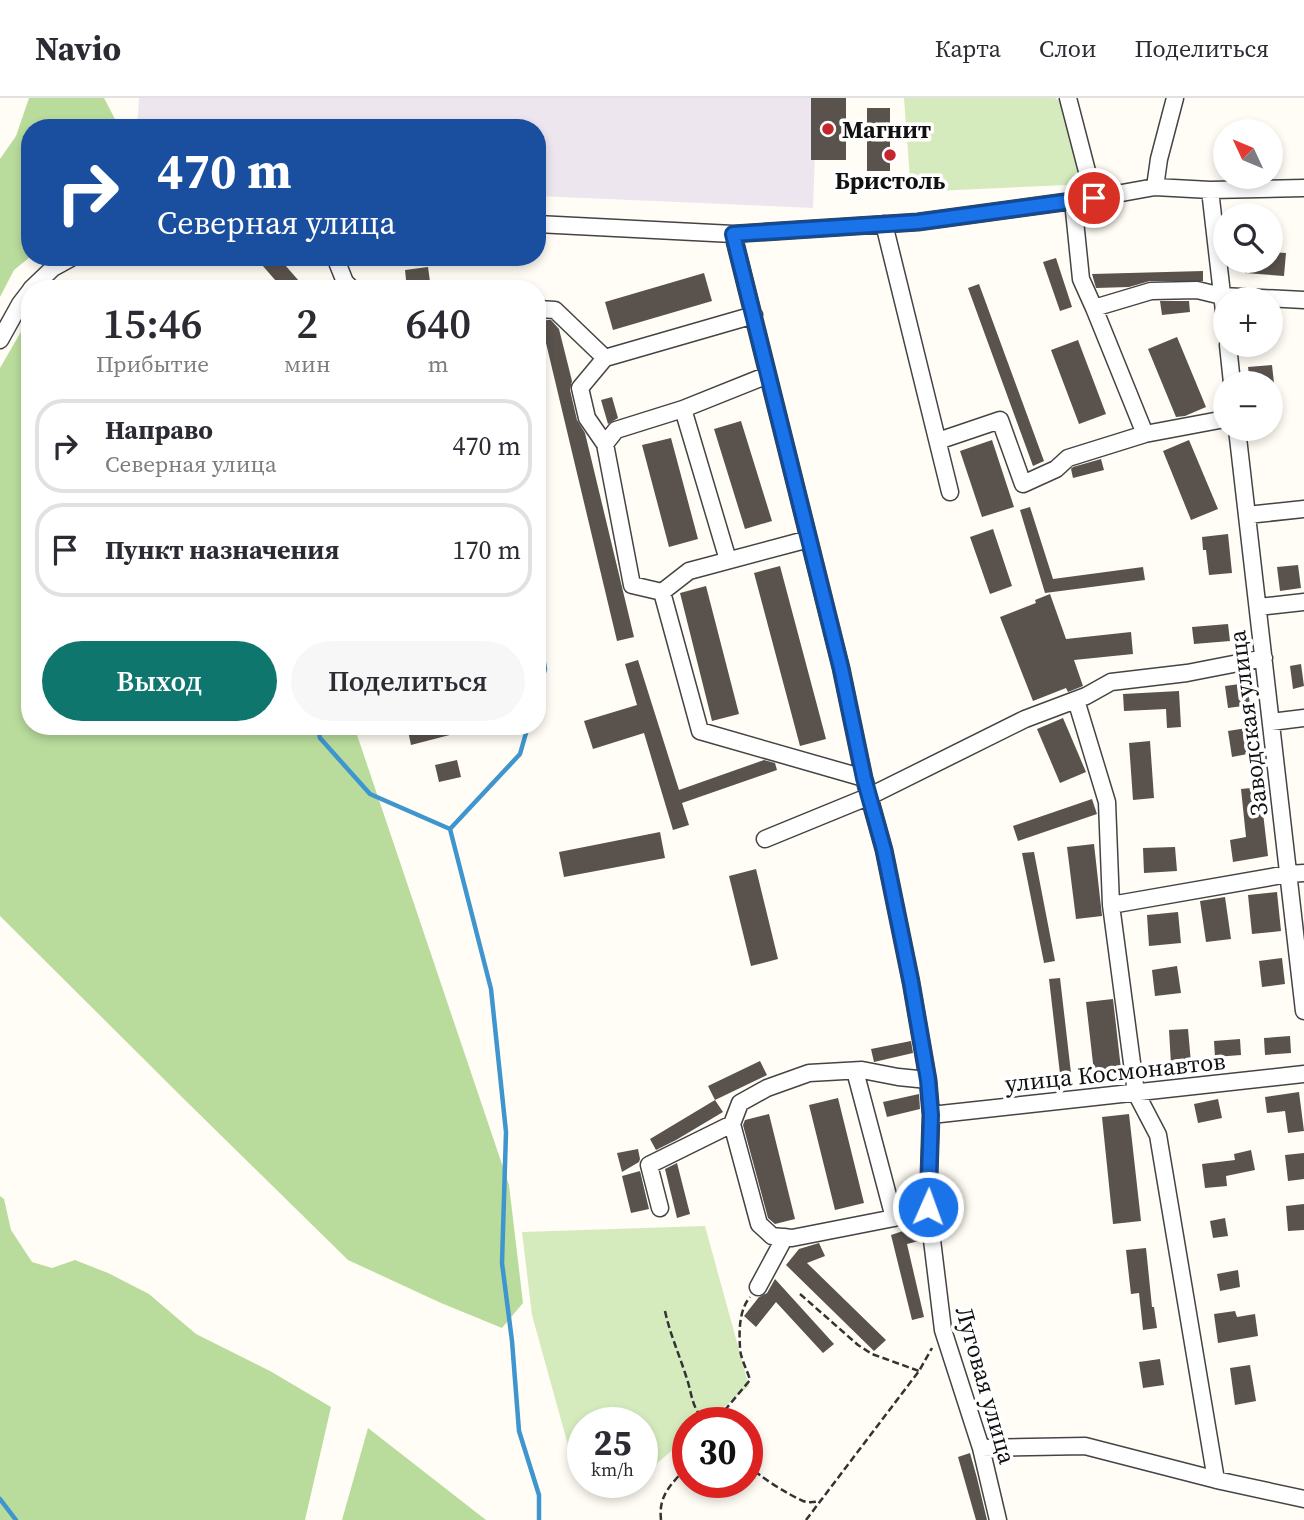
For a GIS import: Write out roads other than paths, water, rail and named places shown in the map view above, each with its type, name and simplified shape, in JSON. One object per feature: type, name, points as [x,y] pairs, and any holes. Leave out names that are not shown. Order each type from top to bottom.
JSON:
[{"type":"street","points":[[1068,98],[1094,198]]},
{"type":"street","points":[[1156,187],[1159,159],[1175,98]]},
{"type":"street","points":[[546,224],[733,234],[918,222],[1156,187],[1210,190],[1304,188]]},
{"type":"street","points":[[1210,190],[1221,287]]},
{"type":"street","points":[[1073,201],[1081,279],[1145,434]]},
{"type":"street","points":[[884,224],[950,492]]},
{"type":"street","name":"Луговая улица","points":[[733,234],[841,668],[909,969],[928,1080],[931,1115],[928,1207],[943,1330],[981,1448],[998,1520]]},
{"type":"street","points":[[40,280],[56,266]]},
{"type":"street","points":[[1094,308],[1151,291],[1196,290],[1213,294]]},
{"type":"street","points":[[1283,299],[1304,300]]},
{"type":"street","points":[[0,340],[21,303]]},
{"type":"street","points":[[546,310],[555,310],[606,358]]},
{"type":"street","points":[[662,592],[632,585],[604,444],[587,418],[580,388],[606,358],[754,315]]},
{"type":"street","points":[[604,444],[616,430],[683,409],[768,375]]},
{"type":"street","points":[[683,409],[728,561]]},
{"type":"street","points":[[938,441],[1000,420],[1023,484],[1056,469],[1068,458],[1145,434],[1213,421]]},
{"type":"street","name":"Заводская улица","points":[[1238,441],[1271,722],[1296,874],[1304,1011]]},
{"type":"street","points":[[1247,515],[1304,509]]},
{"type":"street","points":[[662,592],[689,571],[809,539]]},
{"type":"street","points":[[662,592],[700,731],[864,778]]},
{"type":"street","points":[[1258,607],[1304,603]]},
{"type":"street","points":[[765,839],[870,796],[1025,719],[1086,696],[1111,681],[1187,673],[1264,658]]},
{"type":"street","points":[[1076,700],[1107,802],[1111,905],[1136,1093],[1158,1135],[1216,1480]]},
{"type":"street","points":[[1271,722],[1304,718]]},
{"type":"street","points":[[1111,905],[1296,874]]},
{"type":"street","points":[[855,1071],[894,1218]]},
{"type":"street","points":[[928,1080],[855,1071],[809,1073],[767,1088],[740,1103],[732,1124],[759,1224],[772,1236],[792,1238],[894,1218],[928,1207]]},
{"type":"street","name":"улица Космонавтов","points":[[931,1115],[1304,1074]]},
{"type":"street","points":[[660,1208],[649,1165],[732,1124]]},
{"type":"street","points":[[758,1287],[785,1237]]},
{"type":"street","points":[[981,1448],[1086,1446],[1216,1480],[1304,1499]]},
{"type":"waterway","points":[[319,735],[370,794],[450,829]]},
{"type":"waterway","points":[[450,829],[520,754],[525,735]]},
{"type":"waterway","points":[[450,829],[491,989],[506,1132],[502,1263],[519,1431],[539,1495],[539,1520]]},
{"type":"waterway","points":[[0,1499],[16,1520]]},
{"type":"place","name":"Магнит","points":[[828,129]]},
{"type":"place","name":"Бристоль","points":[[890,155]]}]
